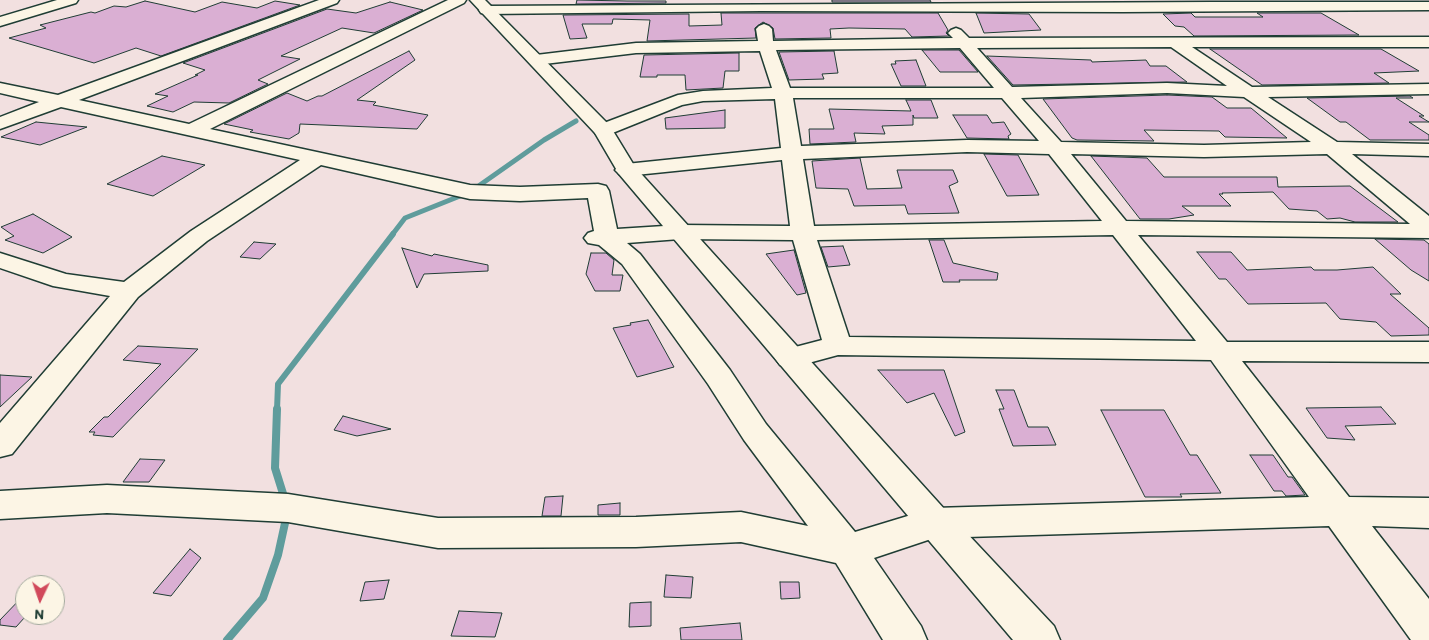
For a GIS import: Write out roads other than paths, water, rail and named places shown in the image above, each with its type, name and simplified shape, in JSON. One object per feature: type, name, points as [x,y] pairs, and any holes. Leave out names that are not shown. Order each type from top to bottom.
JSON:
[{"type":"street","points":[[0,22],[71,0]]},
{"type":"street","points":[[0,123],[332,0]]},
{"type":"street","points":[[194,129],[459,0]]},
{"type":"street","points":[[1314,3],[1395,43]]},
{"type":"street","points":[[481,5],[1314,3],[1429,6]]},
{"type":"street","points":[[751,4],[783,93],[790,153],[803,232],[838,346]]},
{"type":"street","points":[[933,4],[962,43],[1055,148],[1218,351],[1429,631]]},
{"type":"street","points":[[1117,4],[1332,148],[1429,228]]},
{"type":"street","points":[[481,5],[604,130],[626,170],[934,523],[1039,640]]},
{"type":"street","points":[[536,60],[636,48],[766,45],[1395,43],[1425,49]]},
{"type":"street","points":[[0,88],[194,129],[316,159],[470,192],[520,194],[598,191],[599,238]]},
{"type":"street","points":[[604,130],[678,100],[704,96],[783,93],[1008,93],[1167,88],[1250,92],[1429,89]]},
{"type":"street","points":[[626,170],[790,153],[967,146],[1204,151],[1332,148],[1429,150]]},
{"type":"street","points":[[0,445],[129,291],[199,236],[316,159]]},
{"type":"street","points":[[599,238],[680,232],[1120,228],[1429,232]]},
{"type":"street","points":[[599,238],[631,259],[719,377],[755,432],[848,550],[906,640]]},
{"type":"street","points":[[0,260],[62,281],[129,291]]},
{"type":"street","points":[[790,358],[838,346],[1429,352]]},
{"type":"street","points":[[0,505],[107,499],[288,508],[438,533],[636,532],[741,527],[848,550],[934,523],[1339,511],[1429,513]]},
{"type":"waterway","points":[[392,235],[405,218],[470,192],[544,140],[576,121]]},
{"type":"waterway","points":[[277,410],[278,384],[393,234]]},
{"type":"waterway","points":[[277,409],[275,468],[285,500]]},
{"type":"waterway","points":[[227,640],[263,598],[278,555],[287,514]]}]
